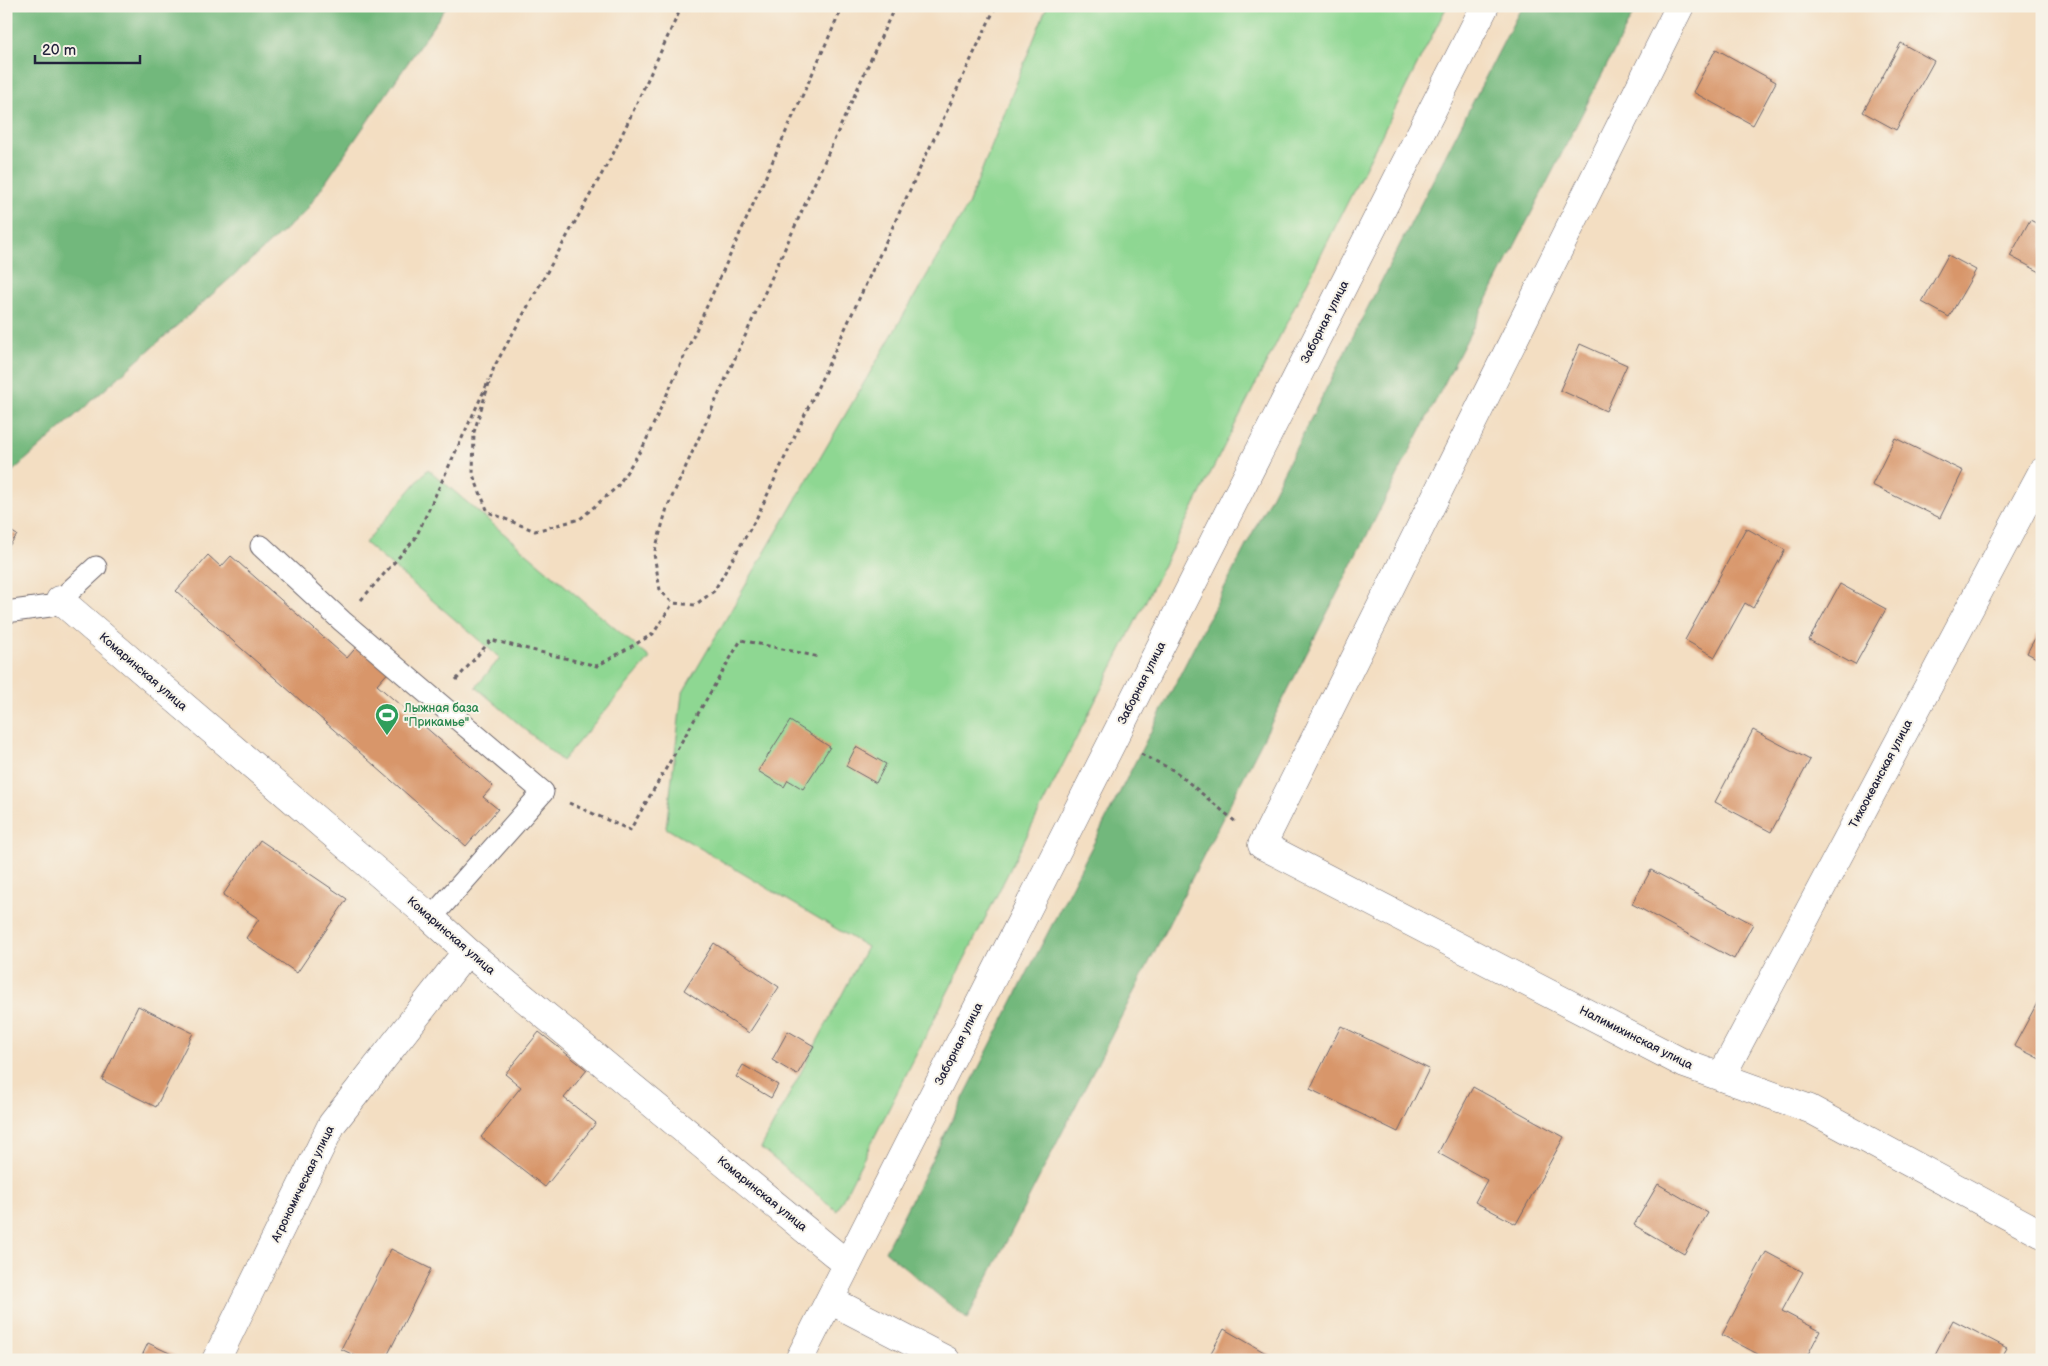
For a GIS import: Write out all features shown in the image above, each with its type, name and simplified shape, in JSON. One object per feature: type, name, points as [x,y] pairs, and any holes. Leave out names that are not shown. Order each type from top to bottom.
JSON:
[{"type":"street","name":"Заборная улица","points":[[799,1360],[1485,6]]},
{"type":"street","points":[[1262,845],[1680,6]]},
{"type":"street","name":"Тихоокеанская улица","points":[[1721,1077],[2042,472]]},
{"type":"street","name":"Комаринская улица","points":[[60,600],[467,951],[847,1264]]},
{"type":"street","name":"Налимихинская улица","points":[[1262,845],[1685,1064],[1810,1109],[2042,1234]]},
{"type":"street","name":"Агрономическая улица","points":[[216,1360],[332,1124],[467,951]]},
{"type":"street","points":[[830,1300],[946,1360]]},
{"type":"lane","points":[[260,546],[342,621],[543,792],[431,918]]},
{"type":"lane","points":[[6,612],[50,606],[60,600],[96,568]]},
{"type":"path","points":[[342,621],[415,539],[494,367],[613,154],[682,6]]},
{"type":"path","points":[[494,367],[474,432],[473,475],[488,512],[535,531],[580,519],[617,487],[644,445],[843,6]]},
{"type":"path","points":[[895,6],[667,508],[654,554],[660,590],[673,603],[695,605],[714,591],[756,517],[996,6]]},
{"type":"path","points":[[437,702],[491,640],[597,666],[653,634],[673,603]]},
{"type":"path","points":[[543,792],[630,830],[741,640],[819,657]]},
{"type":"path","points":[[1113,740],[1175,770],[1262,845]]},
{"type":"green space","points":[[6,6],[447,6],[305,212],[6,477]]},
{"type":"green space","points":[[1047,6],[1447,6],[837,1211],[761,1148],[867,947],[666,828],[682,694],[968,205]]},
{"type":"green space","points":[[1522,6],[1637,6],[967,1319],[885,1251]]},
{"type":"green space","points":[[428,469],[650,658],[562,761],[476,687],[500,658],[365,543]]},
{"type":"building","points":[[1901,43],[1934,61],[1896,130],[1863,112]]},
{"type":"building","points":[[1716,49],[1776,82],[1753,125],[1693,92]]},
{"type":"building","points":[[2030,220],[2042,226],[2042,273],[2010,256]]},
{"type":"building","points":[[1948,255],[1976,270],[1949,317],[1922,302]]},
{"type":"building","points":[[1580,344],[1627,365],[1606,411],[1560,390]]},
{"type":"building","points":[[1895,438],[1963,471],[1940,518],[1872,485]]},
{"type":"building","points":[[6,528],[17,535],[6,550]]},
{"type":"building","points":[[1746,528],[1785,550],[1753,608],[1745,603],[1715,657],[1685,640]]},
{"type":"building","name":"Лыжная база \"Прикамье\"","points":[[208,555],[221,567],[231,556],[347,658],[360,643],[391,669],[377,685],[493,786],[483,797],[498,809],[466,846],[176,591]]},
{"type":"building","points":[[1840,584],[1886,609],[1855,665],[1809,640]]},
{"type":"building","points":[[2040,629],[2042,630],[2042,661],[2027,653]]},
{"type":"building","points":[[790,721],[830,747],[803,789],[788,780],[784,787],[758,771]]},
{"type":"building","points":[[1753,730],[1810,760],[1771,832],[1715,802]]},
{"type":"building","points":[[856,747],[886,764],[876,783],[846,766]]},
{"type":"building","points":[[260,840],[347,899],[297,973],[246,938],[259,919],[223,895]]},
{"type":"building","points":[[1651,870],[1753,924],[1734,959],[1632,904]]},
{"type":"building","points":[[714,943],[779,987],[749,1033],[684,990]]},
{"type":"building","points":[[2042,994],[2042,1060],[2014,1046]]},
{"type":"building","points":[[138,1006],[193,1033],[156,1107],[102,1080]]},
{"type":"building","points":[[1341,1026],[1429,1069],[1398,1132],[1310,1089]]},
{"type":"building","points":[[788,1031],[814,1046],[797,1075],[772,1060]]},
{"type":"building","points":[[539,1032],[587,1070],[564,1098],[596,1123],[545,1187],[481,1137],[521,1087],[505,1074]]},
{"type":"building","points":[[743,1065],[778,1085],[771,1098],[736,1077]]},
{"type":"building","points":[[1473,1087],[1564,1137],[1516,1224],[1475,1202],[1487,1180],[1438,1153]]},
{"type":"building","points":[[1658,1184],[1708,1213],[1684,1254],[1634,1225]]},
{"type":"building","points":[[391,1249],[431,1269],[385,1360],[364,1360],[341,1349]]},
{"type":"building","points":[[1766,1252],[1803,1272],[1782,1311],[1820,1331],[1805,1360],[1769,1360],[1722,1335]]},
{"type":"building","points":[[1953,1320],[2007,1348],[2000,1360],[1932,1360]]},
{"type":"building","points":[[1224,1329],[1278,1360],[1207,1360]]},
{"type":"building","points":[[148,1343],[180,1358],[179,1360],[140,1360]]},
{"type":"place","name":"Лыжная база \"Прикамье\"","points":[[387,736]]}]
